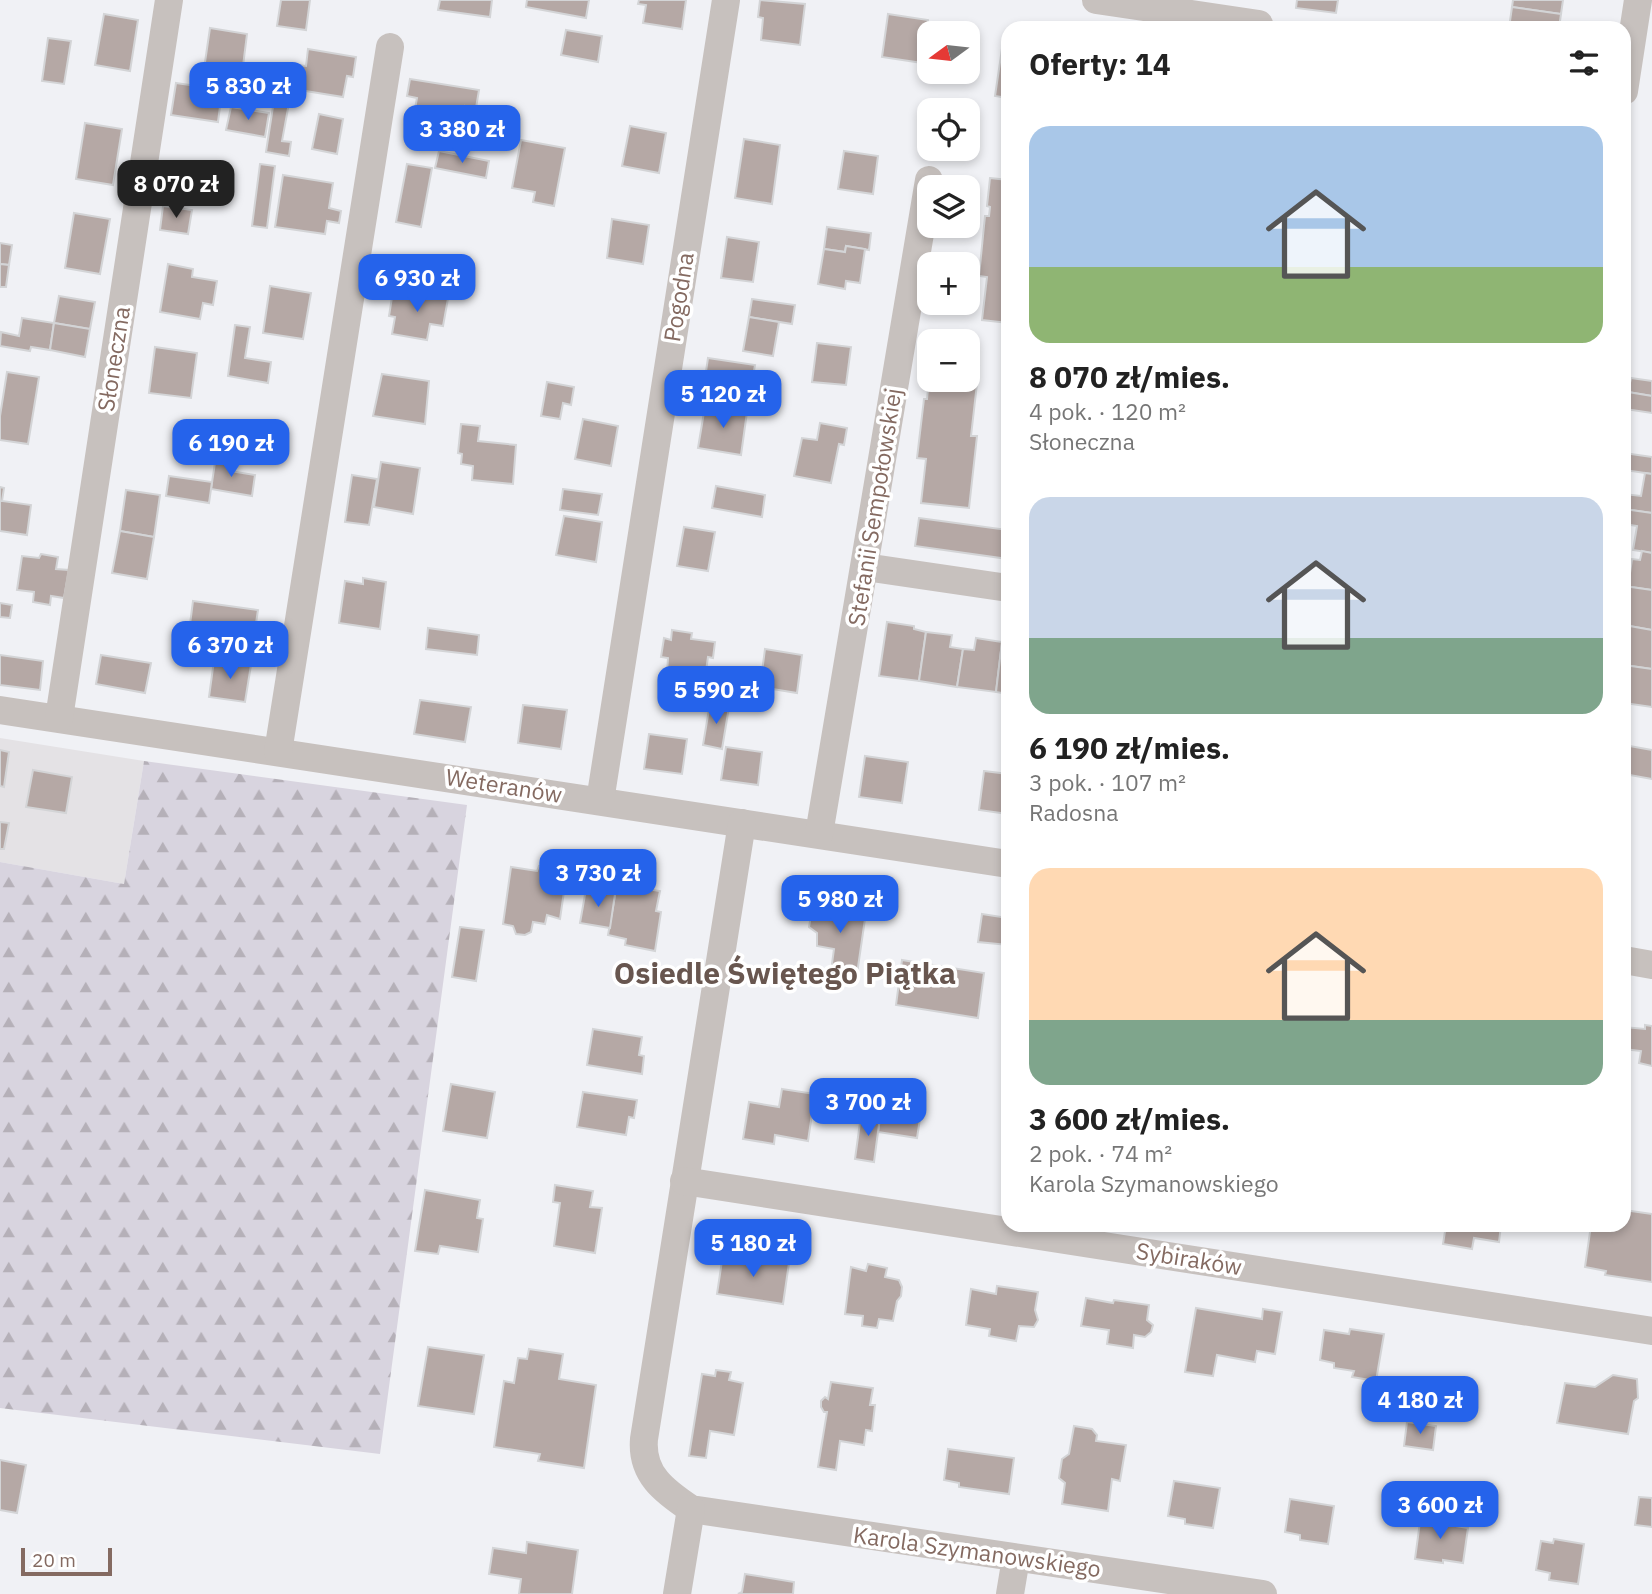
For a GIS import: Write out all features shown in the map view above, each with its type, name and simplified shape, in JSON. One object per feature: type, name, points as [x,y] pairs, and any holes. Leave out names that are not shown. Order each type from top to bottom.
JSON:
[{"type":"street","name":"Słoneczna","points":[[59,718],[169,0]]},
{"type":"street","name":"Pogodna","points":[[600,801],[726,0]]},
{"type":"street","points":[[1096,0],[1260,17]]},
{"type":"street","points":[[1631,46],[1638,0]]},
{"type":"street","points":[[278,752],[390,47]]},
{"type":"street","name":"Stefanii Sempołowskiej","points":[[820,834],[919,238]]},
{"type":"street","points":[[865,567],[1001,587]]},
{"type":"street","name":"Weteranów","points":[[0,710],[1001,863]]},
{"type":"street","points":[[677,1594],[691,1509],[657,1483],[644,1460],[643,1449],[742,823]]},
{"type":"street","points":[[1631,961],[1652,965]]},
{"type":"street","name":"Sybiraków","points":[[684,1181],[1001,1230]]},
{"type":"street","name":"Sybiraków","points":[[1013,1232],[1652,1331]]},
{"type":"street","name":"Karola Szymanowskiego","points":[[691,1509],[1264,1594]]},
{"type":"street","points":[[1010,1594],[1016,1558]]},
{"type":"shaded area","points":[[0,738],[144,761],[124,884],[0,862]]},
{"type":"green space","points":[[144,761],[467,805],[380,1454],[0,1408],[0,862],[124,884]]},
{"type":"building","points":[[281,0],[310,0],[306,30],[277,26]]},
{"type":"building","points":[[440,0],[492,0],[490,17],[438,10]]},
{"type":"building","points":[[527,0],[589,0],[586,18],[526,7]]},
{"type":"building","points":[[639,0],[686,0],[682,29],[643,23],[646,5],[638,4]]},
{"type":"building","points":[[760,0],[805,4],[800,45],[761,40],[763,18],[758,17]]},
{"type":"building","points":[[1297,0],[1338,0],[1336,13],[1296,8]]},
{"type":"building","points":[[1513,0],[1563,0],[1561,14],[1512,7]]},
{"type":"building","points":[[1512,7],[1561,14],[1560,21],[1510,21]]},
{"type":"building","points":[[104,14],[138,20],[130,71],[95,65]]},
{"type":"building","points":[[888,14],[928,20],[917,21],[917,62],[882,57]]},
{"type":"building","points":[[210,28],[247,34],[242,74],[204,69]]},
{"type":"building","points":[[566,30],[602,36],[598,62],[561,55]]},
{"type":"building","points":[[48,38],[71,41],[64,84],[42,81]]},
{"type":"building","points":[[308,49],[356,57],[353,77],[347,76],[343,97],[293,89],[297,65],[306,66]]},
{"type":"building","points":[[1001,56],[1001,97],[995,96]]},
{"type":"building","points":[[410,79],[479,90],[476,108],[465,106],[460,134],[412,125],[417,98],[407,96]]},
{"type":"building","points":[[176,83],[197,86],[195,95],[221,99],[218,122],[171,115]]},
{"type":"building","points":[[274,100],[289,103],[282,141],[291,142],[289,156],[266,152]]},
{"type":"building","points":[[231,107],[269,113],[265,137],[226,130]]},
{"type":"building","points":[[319,114],[343,119],[337,154],[312,149]]},
{"type":"building","points":[[85,123],[122,129],[113,185],[76,179]]},
{"type":"building","points":[[630,126],[666,133],[659,173],[622,166]]},
{"type":"building","points":[[744,139],[780,145],[772,204],[735,198]]},
{"type":"building","points":[[521,140],[565,148],[554,206],[533,202],[535,192],[512,188]]},
{"type":"building","points":[[439,151],[489,161],[486,178],[435,168]]},
{"type":"building","points":[[844,151],[878,156],[873,194],[838,189]]},
{"type":"building","points":[[260,164],[275,166],[267,228],[252,226]]},
{"type":"building","points":[[407,164],[432,168],[421,227],[396,222]]},
{"type":"building","points":[[283,175],[333,183],[329,208],[341,211],[339,223],[327,221],[325,234],[275,227]]},
{"type":"building","points":[[990,178],[1001,179],[1001,322],[982,320],[987,277],[980,276],[980,266],[985,216],[989,216],[990,207],[987,206]]},
{"type":"building","points":[[163,206],[192,210],[188,234],[160,230]]},
{"type":"building","points":[[74,213],[110,219],[100,274],[65,268]]},
{"type":"building","points":[[612,219],[649,225],[643,264],[607,258]]},
{"type":"building","points":[[827,227],[871,233],[869,250],[846,246],[845,252],[824,249]]},
{"type":"building","points":[[727,237],[759,242],[753,282],[721,278]]},
{"type":"building","points":[[0,243],[12,245],[9,265],[0,264]]},
{"type":"building","points":[[846,246],[865,249],[860,283],[846,281],[845,289],[818,284],[824,249],[845,252]]},
{"type":"building","points":[[0,264],[9,265],[6,287],[0,287]]},
{"type":"building","points":[[168,264],[193,269],[192,277],[217,281],[213,305],[203,303],[200,319],[160,312]]},
{"type":"building","points":[[270,286],[311,293],[303,339],[263,333]]},
{"type":"building","points":[[393,291],[434,298],[435,291],[449,293],[443,326],[430,324],[427,340],[392,334],[395,317],[389,316]]},
{"type":"building","points":[[59,296],[95,302],[90,329],[54,323]]},
{"type":"building","points":[[752,299],[795,305],[792,324],[749,317]]},
{"type":"building","points":[[749,317],[779,322],[773,356],[743,351]]},
{"type":"building","points":[[22,318],[54,323],[50,350],[31,347],[30,351],[0,346],[1,332],[19,336]]},
{"type":"building","points":[[54,323],[90,329],[85,357],[50,350]]},
{"type":"building","points":[[235,325],[250,327],[245,358],[271,362],[268,383],[228,376]]},
{"type":"building","points":[[817,343],[851,347],[846,385],[812,382]]},
{"type":"building","points":[[155,347],[197,353],[191,398],[149,393]]},
{"type":"building","points":[[708,358],[755,365],[747,412],[701,405]]},
{"type":"building","points":[[7,372],[39,377],[28,444],[0,440],[0,416]]},
{"type":"building","points":[[382,374],[429,381],[425,424],[373,416]]},
{"type":"building","points":[[1631,378],[1652,381],[1652,396],[1631,392]]},
{"type":"building","points":[[547,382],[574,387],[571,405],[563,403],[560,419],[541,416]]},
{"type":"building","points":[[928,392],[976,392],[971,436],[977,436],[969,508],[921,503],[926,459],[917,458],[924,399],[927,399]]},
{"type":"building","points":[[1631,392],[1652,396],[1652,413],[1631,410]]},
{"type":"building","points":[[705,406],[747,412],[741,455],[698,448]]},
{"type":"building","points":[[583,419],[618,426],[611,466],[575,459]]},
{"type":"building","points":[[820,423],[847,428],[844,445],[839,444],[831,483],[794,476],[802,438],[817,440]]},
{"type":"building","points":[[461,424],[480,426],[478,441],[516,445],[513,484],[472,480],[473,466],[461,464],[462,454],[458,453]]},
{"type":"building","points":[[1631,454],[1652,457],[1652,474],[1631,471]]},
{"type":"building","points":[[216,456],[232,458],[230,471],[255,475],[252,496],[211,489]]},
{"type":"building","points":[[381,462],[420,468],[413,514],[374,507]]},
{"type":"building","points":[[1645,473],[1652,474],[1652,513],[1631,510],[1631,495],[1641,496]]},
{"type":"building","points":[[352,475],[377,479],[369,525],[345,522]]},
{"type":"building","points":[[169,476],[212,482],[209,503],[166,496]]},
{"type":"building","points":[[716,486],[765,495],[762,517],[712,508]]},
{"type":"building","points":[[0,487],[4,488],[2,501],[31,505],[27,535],[0,531]]},
{"type":"building","points":[[563,489],[602,494],[598,515],[560,510]]},
{"type":"building","points":[[126,490],[160,495],[154,537],[120,531]]},
{"type":"building","points":[[1631,510],[1652,513],[1652,553],[1633,550],[1637,526],[1631,525]]},
{"type":"building","points":[[564,516],[602,522],[596,562],[556,555]]},
{"type":"building","points":[[919,518],[1001,529],[1001,558],[915,546]]},
{"type":"building","points":[[684,527],[715,532],[708,571],[677,566]]},
{"type":"building","points":[[120,531],[154,537],[147,579],[112,573]]},
{"type":"building","points":[[1642,551],[1652,553],[1652,590],[1631,587],[1632,559],[1640,560]]},
{"type":"building","points":[[41,554],[58,557],[56,569],[69,570],[64,598],[51,596],[50,605],[33,602],[34,592],[17,590],[22,556],[39,558]]},
{"type":"building","points":[[363,578],[386,582],[380,629],[339,623],[345,581],[363,584]]},
{"type":"building","points":[[1631,587],[1652,590],[1652,630],[1631,626]]},
{"type":"building","points":[[193,601],[258,610],[255,630],[207,623],[205,634],[189,632]]},
{"type":"building","points":[[0,603],[12,605],[10,618],[0,617]]},
{"type":"building","points":[[887,622],[914,626],[914,629],[926,632],[919,681],[879,676]]},
{"type":"building","points":[[223,626],[255,630],[251,660],[220,656]]},
{"type":"building","points":[[1631,626],[1652,630],[1652,669],[1631,666]]},
{"type":"building","points":[[428,628],[479,635],[477,655],[426,649]]},
{"type":"building","points":[[672,630],[692,633],[691,639],[715,642],[713,658],[708,657],[705,678],[667,673],[668,658],[661,657],[664,638],[671,640]]},
{"type":"building","points":[[926,632],[952,635],[950,647],[963,649],[957,687],[919,681]]},
{"type":"building","points":[[976,638],[1001,642],[996,692],[957,687],[963,649],[974,650]]},
{"type":"building","points":[[765,649],[802,655],[797,693],[760,687]]},
{"type":"building","points":[[1001,650],[1001,693],[996,692]]},
{"type":"building","points":[[0,655],[43,661],[40,690],[0,685]]},
{"type":"building","points":[[101,655],[151,663],[145,693],[96,684]]},
{"type":"building","points":[[214,660],[251,665],[245,702],[209,697]]},
{"type":"building","points":[[1631,666],[1652,669],[1652,707],[1631,704]]},
{"type":"building","points":[[420,700],[471,707],[465,742],[414,734]]},
{"type":"building","points":[[710,703],[729,707],[722,749],[703,745]]},
{"type":"building","points":[[523,705],[567,710],[561,749],[518,743]]},
{"type":"building","points":[[649,734],[687,739],[682,774],[644,769]]},
{"type":"building","points":[[1631,746],[1652,750],[1652,779],[1631,775]]},
{"type":"building","points":[[726,747],[762,752],[758,785],[721,780]]},
{"type":"building","points":[[0,750],[9,752],[4,787],[0,786]]},
{"type":"building","points":[[865,756],[908,762],[902,803],[859,797]]},
{"type":"building","points":[[33,770],[72,777],[66,813],[26,807]]},
{"type":"building","points":[[984,771],[1001,773],[1001,813],[979,810]]},
{"type":"building","points":[[0,822],[9,823],[4,849],[0,849]]},
{"type":"building","points":[[539,866],[567,871],[560,919],[547,915],[545,924],[533,922],[531,932],[525,935],[516,934],[513,926],[503,924],[511,867],[537,871]]},
{"type":"building","points":[[631,878],[648,881],[646,889],[660,891],[656,911],[661,912],[655,951],[625,945],[626,939],[608,935],[617,884],[630,886]]},
{"type":"building","points":[[586,889],[615,894],[610,928],[580,923]]},
{"type":"building","points":[[813,904],[866,912],[857,974],[831,971],[834,949],[817,946],[817,933],[809,927]]},
{"type":"building","points":[[982,914],[1001,917],[1001,944],[978,942]]},
{"type":"building","points":[[460,927],[484,930],[476,981],[452,977]]},
{"type":"building","points":[[902,960],[984,973],[978,1018],[896,1005]]},
{"type":"building","points":[[1645,1025],[1652,1026],[1652,1066],[1639,1063],[1641,1051],[1631,1050],[1631,1028],[1645,1029]]},
{"type":"building","points":[[593,1029],[642,1037],[639,1055],[644,1056],[642,1074],[587,1065]]},
{"type":"building","points":[[451,1084],[495,1092],[487,1138],[443,1131]]},
{"type":"building","points":[[885,1087],[924,1093],[917,1138],[878,1132]]},
{"type":"building","points":[[782,1089],[815,1094],[808,1141],[775,1135],[774,1144],[743,1139],[749,1102],[779,1107]]},
{"type":"building","points":[[583,1092],[637,1100],[634,1118],[629,1117],[626,1135],[577,1127]]},
{"type":"building","points":[[861,1115],[880,1117],[874,1162],[855,1159]]},
{"type":"building","points":[[555,1185],[593,1191],[590,1207],[602,1208],[595,1253],[554,1246],[560,1203],[553,1202]]},
{"type":"building","points":[[425,1190],[480,1200],[477,1218],[483,1219],[478,1252],[440,1246],[438,1254],[415,1251]]},
{"type":"building","points":[[1631,1211],[1652,1214],[1652,1282],[1605,1275],[1606,1271],[1585,1267],[1590,1232],[1631,1232]]},
{"type":"building","points":[[1445,1232],[1500,1232],[1499,1242],[1474,1238],[1472,1249],[1443,1244]]},
{"type":"building","points":[[723,1254],[789,1263],[783,1304],[717,1294]]},
{"type":"building","points":[[868,1264],[887,1268],[885,1277],[899,1280],[902,1287],[893,1321],[879,1319],[877,1328],[862,1326],[863,1316],[845,1314],[851,1267],[866,1271]]},
{"type":"building","points":[[997,1286],[1038,1292],[1035,1310],[1038,1320],[1034,1327],[1019,1326],[1016,1341],[989,1336],[990,1329],[966,1325],[971,1289],[996,1294]]},
{"type":"building","points":[[1086,1298],[1149,1305],[1147,1320],[1153,1325],[1151,1332],[1145,1337],[1134,1335],[1133,1348],[1107,1344],[1109,1330],[1081,1326]]},
{"type":"building","points":[[1196,1308],[1262,1319],[1263,1309],[1282,1312],[1275,1354],[1257,1351],[1255,1362],[1217,1355],[1213,1376],[1185,1372]]},
{"type":"building","points":[[1350,1329],[1384,1334],[1376,1381],[1352,1377],[1354,1371],[1334,1368],[1334,1363],[1320,1360],[1324,1330],[1349,1334]]},
{"type":"building","points":[[428,1347],[484,1355],[474,1414],[418,1406]]},
{"type":"building","points":[[529,1349],[563,1354],[559,1379],[596,1385],[584,1468],[538,1461],[540,1454],[494,1447],[504,1381],[514,1383],[518,1358],[527,1359]]},
{"type":"building","points":[[716,1370],[731,1372],[729,1380],[743,1383],[734,1435],[710,1431],[706,1458],[689,1456],[702,1374],[715,1376]]},
{"type":"building","points":[[1613,1375],[1637,1379],[1638,1398],[1634,1401],[1628,1434],[1557,1423],[1565,1383],[1595,1387]]},
{"type":"building","points":[[831,1382],[873,1388],[870,1405],[875,1405],[872,1431],[866,1430],[864,1445],[840,1441],[836,1470],[818,1467],[827,1412],[821,1407],[821,1401],[825,1397],[828,1399]]},
{"type":"building","points":[[1407,1422],[1436,1426],[1433,1450],[1404,1446]]},
{"type":"building","points":[[1074,1426],[1092,1429],[1097,1435],[1096,1441],[1126,1445],[1120,1481],[1112,1479],[1108,1511],[1062,1504],[1065,1483],[1059,1478],[1062,1459],[1069,1454]]},
{"type":"building","points":[[948,1449],[1014,1458],[1009,1494],[959,1487],[959,1483],[944,1480]]},
{"type":"building","points":[[0,1460],[26,1465],[17,1513],[0,1510]]},
{"type":"building","points":[[1174,1481],[1220,1488],[1213,1528],[1185,1524],[1185,1519],[1168,1516]]},
{"type":"building","points":[[1639,1497],[1652,1498],[1652,1527],[1635,1525]]},
{"type":"building","points":[[1290,1499],[1334,1506],[1328,1544],[1300,1540],[1300,1535],[1285,1532]]},
{"type":"building","points":[[1421,1514],[1450,1519],[1449,1525],[1468,1528],[1463,1563],[1415,1559]]},
{"type":"building","points":[[1554,1539],[1584,1544],[1578,1584],[1549,1580],[1550,1573],[1536,1570],[1541,1541],[1553,1543]]},
{"type":"building","points":[[527,1542],[578,1550],[572,1594],[519,1594],[521,1579],[489,1574],[493,1548],[526,1553]]},
{"type":"building","points":[[745,1574],[794,1582],[793,1594],[738,1594],[742,1592]]},
{"type":"district","name":"Osiedle Świętego Piątka","points":[[785,974]]}]
